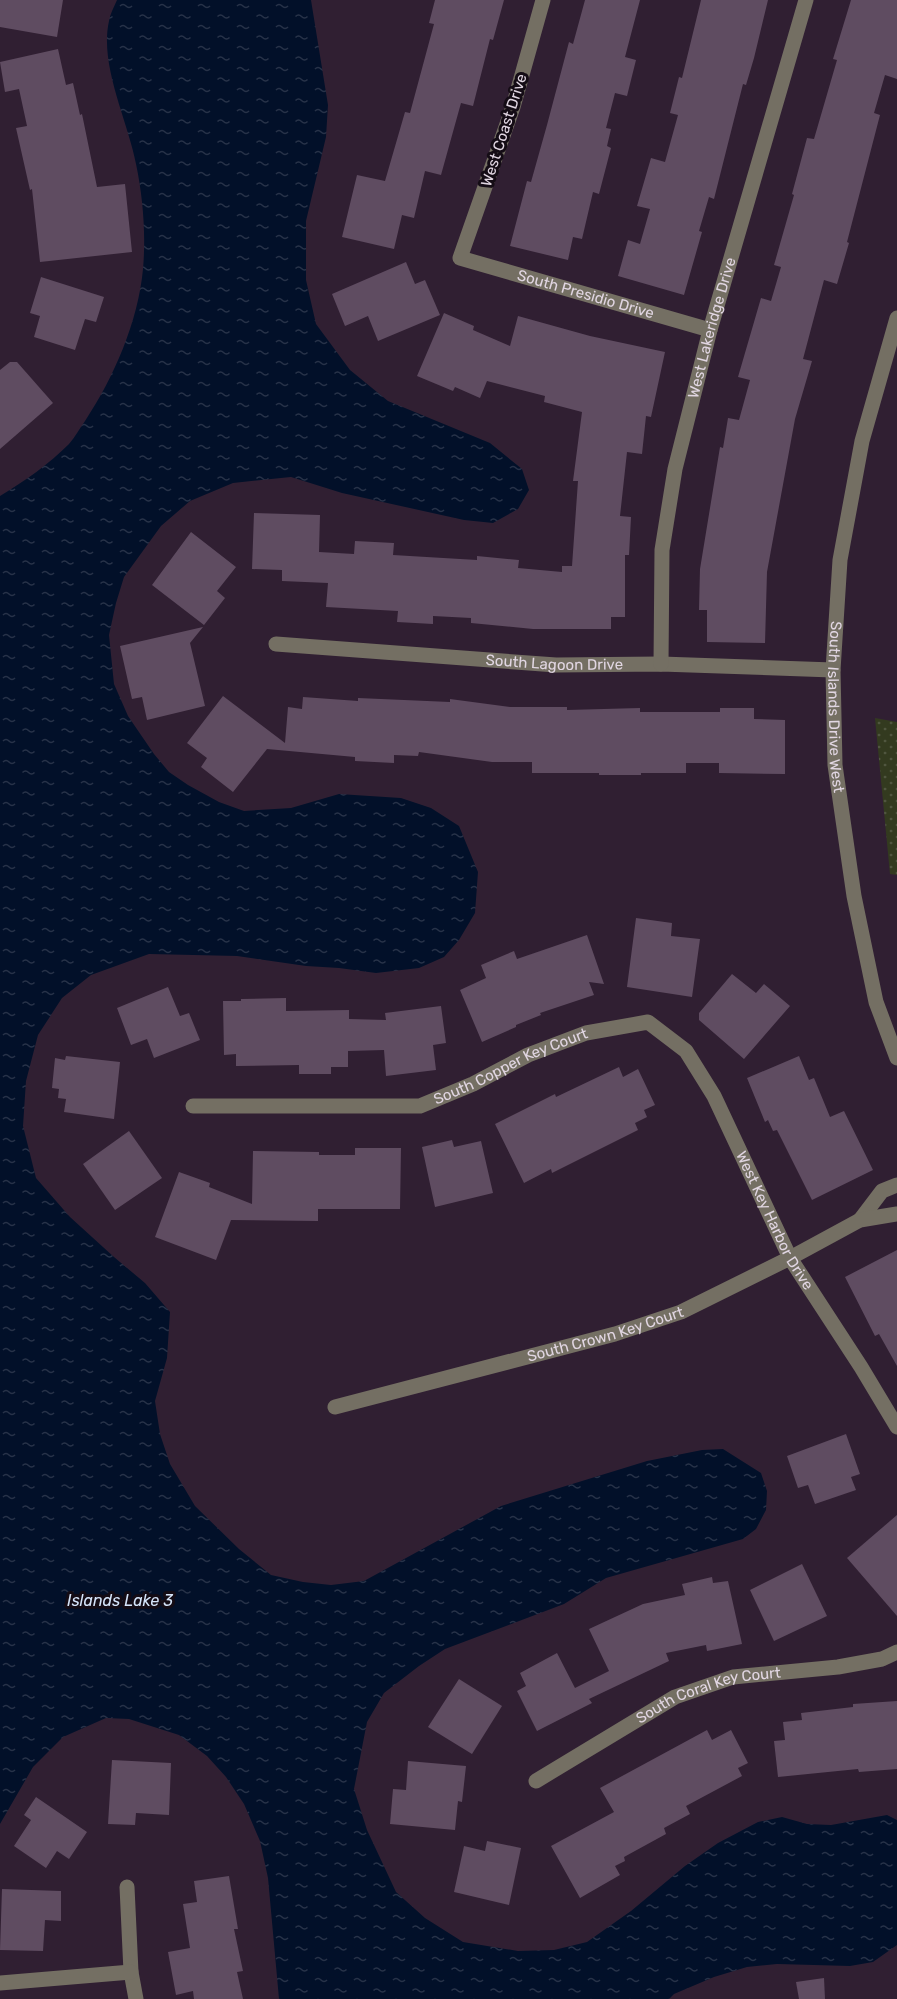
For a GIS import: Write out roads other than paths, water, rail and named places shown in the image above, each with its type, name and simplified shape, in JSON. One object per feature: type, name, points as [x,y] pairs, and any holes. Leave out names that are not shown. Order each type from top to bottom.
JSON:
[{"type":"street","name":"West Coast Drive","points":[[460,258],[513,107],[543,0]]},
{"type":"street","name":"West Lakeridge Drive","points":[[661,664],[662,550],[675,469],[710,330],[806,0]]},
{"type":"street","name":"South Presidio Drive","points":[[460,258],[710,330]]},
{"type":"street","name":"South Islands Drive West","points":[[897,318],[862,441],[840,560],[833,670],[835,765],[854,896],[876,1002],[897,1058]]},
{"type":"street","name":"South Lagoon Drive","points":[[276,644],[556,665],[661,664],[833,670]]},
{"type":"street","name":"South Copper Key Court","points":[[193,1106],[420,1106],[473,1084],[528,1055],[586,1033],[648,1022]]},
{"type":"street","name":"West Key Harbor Drive","points":[[648,1022],[686,1052],[714,1096],[790,1258],[897,1427]]},
{"type":"street","name":"South Crown Key Court","points":[[860,1220],[882,1191],[897,1185]]},
{"type":"street","name":"South Crown Key Court","points":[[335,1407],[615,1335],[681,1312],[860,1220],[897,1214]]},
{"type":"street","name":"South Coral Key Court","points":[[536,1781],[675,1697],[733,1677],[838,1666],[882,1659],[897,1652]]},
{"type":"street","points":[[127,1887],[130,1972],[136,1999]]},
{"type":"street","points":[[0,1983],[130,1972]]},
{"type":"water","name":"Islands Lake 3","points":[[117,0],[311,0],[328,105],[326,137],[306,221],[306,280],[316,324],[350,370],[388,401],[490,443],[522,469],[529,490],[518,509],[493,523],[464,520],[342,493],[291,477],[233,483],[190,501],[161,526],[124,577],[109,635],[114,684],[128,716],[169,772],[219,802],[244,811],[291,808],[339,794],[401,798],[431,808],[459,826],[478,872],[475,913],[459,940],[444,957],[419,968],[376,973],[237,956],[149,954],[91,975],[62,998],[38,1035],[26,1081],[23,1126],[36,1178],[70,1217],[145,1283],[170,1312],[167,1358],[155,1401],[160,1434],[170,1464],[195,1506],[239,1549],[271,1575],[331,1585],[364,1581],[501,1506],[647,1461],[702,1450],[723,1449],[761,1473],[767,1491],[766,1510],[756,1529],[743,1539],[606,1578],[564,1604],[445,1649],[384,1693],[367,1722],[354,1789],[367,1830],[396,1892],[425,1918],[463,1942],[518,1951],[554,1950],[587,1942],[631,1911],[685,1866],[718,1843],[758,1822],[782,1817],[807,1824],[831,1825],[887,1815],[897,1820],[897,1945],[873,1962],[850,1966],[777,1964],[747,1967],[714,1977],[674,1994],[669,1999],[279,1999],[268,1878],[260,1841],[244,1804],[226,1777],[207,1756],[179,1735],[129,1719],[106,1718],[63,1737],[33,1767],[0,1824],[0,496],[28,478],[69,444],[96,404],[115,368],[136,309],[143,269],[143,216],[136,164],[108,56],[109,21]]}]
